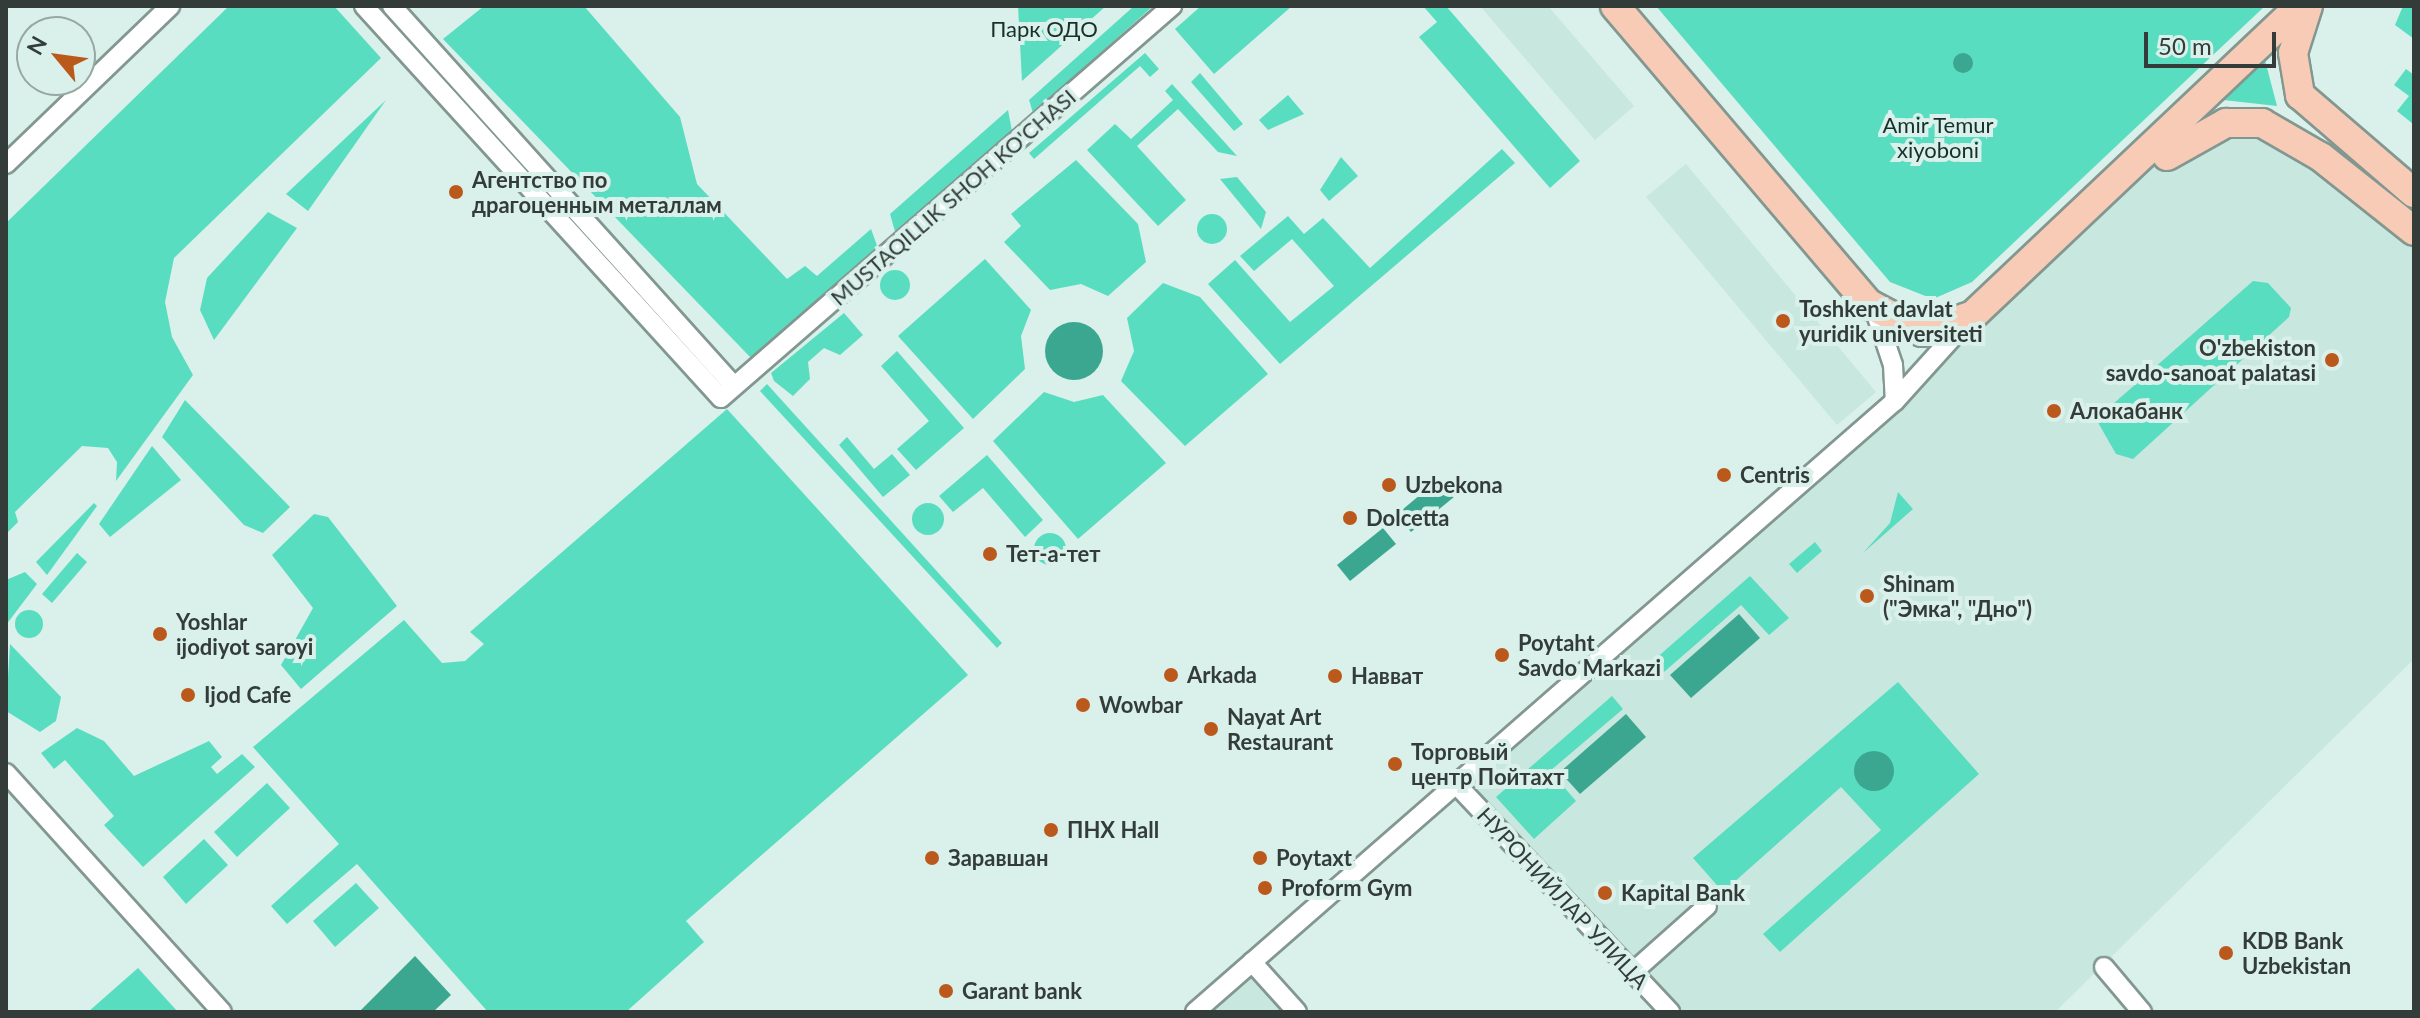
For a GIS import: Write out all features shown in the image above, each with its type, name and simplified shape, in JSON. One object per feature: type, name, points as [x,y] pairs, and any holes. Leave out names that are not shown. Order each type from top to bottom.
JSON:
[{"type":"main road","points":[[1615,6],[1874,308],[1915,331],[1973,315],[2091,210],[2300,6]]},
{"type":"main road","points":[[2308,6],[2292,61],[2303,101],[2414,193]]},
{"type":"main road","points":[[2091,210],[2202,134],[2247,119],[2298,141],[2414,231]]},
{"type":"street","points":[[6,164],[170,6]]},
{"type":"street","points":[[364,6],[728,392]]},
{"type":"street","points":[[392,6],[728,392]]},
{"type":"street","name":"MUSTAQILLIK SHOH KO'CHASI","points":[[728,392],[1172,6]]},
{"type":"street","points":[[1874,308],[1893,365],[1895,401]]},
{"type":"street","points":[[1195,1012],[1895,401],[1973,315]]},
{"type":"street","points":[[6,773],[222,1012]]},
{"type":"street","name":"НУРОНИЙЛАР УЛИЦА","points":[[1456,784],[1670,1012]]},
{"type":"street","points":[[1633,972],[1707,906]]},
{"type":"street","points":[[1252,962],[1297,1012]]},
{"type":"street","points":[[2104,967],[2142,1012]]},
{"type":"shaded area","points":[[1480,6],[1548,6],[1634,106],[1595,140]]},
{"type":"shaded area","points":[[1963,53],[1970,56],[1973,63],[1970,70],[1963,73],[1956,70],[1953,63],[1956,56]]},
{"type":"shaded area","points":[[2237,120],[2414,231],[2414,659],[2055,1012],[1670,1012],[1456,784],[1833,456],[2091,210],[2174,151]]},
{"type":"shaded area","name":"Toshkent davlat yuridik universiteti","points":[[1686,164],[1876,392],[1837,425],[1646,197]]},
{"type":"shaded area","points":[[1074,322],[1095,330],[1103,351],[1095,372],[1074,380],[1053,372],[1045,351],[1053,330]]},
{"type":"shaded area","points":[[1439,479],[1454,497],[1411,532],[1396,515]]},
{"type":"shaded area","points":[[1383,528],[1396,544],[1350,581],[1337,565]]},
{"type":"shaded area","points":[[1739,614],[1760,638],[1691,698],[1670,675]]},
{"type":"shaded area","points":[[1626,714],[1646,737],[1580,794],[1560,772]]},
{"type":"shaded area","points":[[1874,751],[1888,757],[1894,771],[1888,785],[1874,791],[1860,785],[1854,771],[1860,757]]},
{"type":"shaded area","points":[[415,956],[451,995],[433,1012],[359,1012]]},
{"type":"shaded area","points":[[1252,962],[1297,1012],[1195,1012]]},
{"type":"green space","points":[[229,6],[334,6],[381,58],[174,258],[165,302],[172,337],[193,375],[116,481],[117,462],[108,448],[82,446],[15,512],[18,522],[6,534],[6,223]]},
{"type":"green space","points":[[484,6],[584,6],[680,117],[697,184],[787,279],[805,266],[817,276],[871,229],[879,251],[752,359],[443,39]]},
{"type":"green space","name":"Парк ОДО","points":[[1018,6],[1106,6],[1022,81]]},
{"type":"green space","points":[[1134,6],[1153,6],[1033,113],[1029,100]]},
{"type":"green space","points":[[1201,6],[1292,6],[1214,74],[1175,29]]},
{"type":"green space","points":[[1423,6],[1446,6],[1580,161],[1550,188],[1419,37],[1437,22]]},
{"type":"green space","name":"Amir Temur xiyoboni","points":[[1656,6],[2265,6],[1972,282],[1933,299],[1890,282]]},
{"type":"green space","points":[[2403,6],[2414,6],[2414,39],[2395,25]]},
{"type":"green space","points":[[1145,53],[1159,69],[1150,77],[1140,66],[1034,159],[1029,153]]},
{"type":"green space","points":[[2265,60],[2277,106],[2223,100],[2223,99]]},
{"type":"green space","points":[[2406,69],[2414,75],[2413,124],[2397,111],[2409,96],[2394,85]]},
{"type":"green space","points":[[1200,73],[1243,124],[1234,131],[1191,82]]},
{"type":"green space","points":[[1172,84],[1237,156],[1218,152],[1178,109],[1137,146],[1186,200],[1158,226],[1087,150],[1115,124],[1131,139],[1173,100],[1165,91]]},
{"type":"green space","points":[[1288,95],[1304,114],[1268,130],[1259,120]]},
{"type":"green space","points":[[386,100],[308,211],[286,194]]},
{"type":"green space","points":[[1008,110],[1012,131],[896,235],[890,214]]},
{"type":"green space","points":[[1502,149],[1515,163],[1280,364],[1208,284],[1235,260],[1290,322],[1334,286],[1292,239],[1254,271],[1240,256],[1288,216],[1304,234],[1323,218],[1370,268]]},
{"type":"green space","points":[[1341,157],[1358,176],[1329,201],[1320,190]]},
{"type":"green space","points":[[1076,160],[1138,224],[1146,262],[1108,296],[1081,284],[1050,290],[1004,242],[1021,226],[1011,214]]},
{"type":"green space","points":[[1237,177],[1266,212],[1261,229],[1220,179]]},
{"type":"green space","points":[[268,212],[297,228],[214,340],[200,310],[207,278]]},
{"type":"green space","points":[[1212,214],[1223,218],[1227,229],[1223,240],[1212,244],[1201,240],[1197,229],[1201,218]]},
{"type":"green space","points":[[985,259],[1031,310],[1021,336],[1025,369],[973,419],[898,336]]},
{"type":"green space","points":[[895,270],[906,274],[910,285],[906,296],[895,300],[884,296],[880,285],[884,274]]},
{"type":"green space","points":[[2253,281],[2268,283],[2291,308],[2289,317],[2133,459],[2116,454],[2096,419]]},
{"type":"green space","points":[[1163,283],[1200,297],[1268,374],[1185,446],[1121,381],[1134,351],[1127,318]]},
{"type":"green space","points":[[844,313],[863,335],[840,355],[824,348],[808,362],[810,379],[793,396],[774,381],[771,373]]},
{"type":"green space","points":[[897,351],[964,428],[916,470],[897,449],[929,421],[881,366]]},
{"type":"green space","points":[[767,384],[1002,643],[997,648],[760,391]]},
{"type":"green space","points":[[1044,392],[1074,402],[1103,395],[1166,463],[1078,539],[993,441]]},
{"type":"green space","points":[[185,400],[290,507],[263,533],[244,525],[162,437]]},
{"type":"green space","points":[[727,409],[968,675],[686,921],[704,942],[626,1012],[488,1012],[357,864],[287,924],[271,906],[339,844],[253,747],[404,620],[442,663],[465,661],[484,644],[470,632]]},
{"type":"green space","points":[[847,437],[874,469],[892,454],[910,475],[883,497],[839,445]]},
{"type":"green space","points":[[152,446],[181,480],[110,537],[99,524]]},
{"type":"green space","points":[[987,455],[1043,520],[1025,537],[983,488],[953,512],[939,496]]},
{"type":"green space","points":[[1898,492],[1913,509],[1863,553],[1890,523]]},
{"type":"green space","points":[[94,503],[97,506],[47,575],[36,562]]},
{"type":"green space","points":[[928,503],[939,508],[944,519],[939,530],[928,535],[917,530],[912,519],[917,508]]},
{"type":"green space","points":[[314,514],[328,517],[397,606],[301,689],[281,665],[313,608],[272,555]]},
{"type":"green space","points":[[1050,533],[1061,538],[1066,549],[1061,560],[1050,565],[1039,560],[1034,549],[1039,538]]},
{"type":"green space","points":[[1815,542],[1822,551],[1797,573],[1789,564]]},
{"type":"green space","points":[[77,553],[87,562],[52,603],[42,594]]},
{"type":"green space","points":[[25,572],[37,584],[6,625],[6,580]]},
{"type":"green space","points":[[1750,576],[1789,618],[1769,635],[1741,605],[1664,672],[1654,660]]},
{"type":"green space","points":[[29,610],[39,614],[43,624],[39,634],[29,638],[19,634],[15,624],[19,614]]},
{"type":"green space","points":[[10,644],[61,697],[56,721],[40,732],[6,711]]},
{"type":"green space","points":[[1898,682],[1979,774],[1780,952],[1763,934],[1881,830],[1841,787],[1723,892],[1693,858]]},
{"type":"green space","points":[[1612,696],[1623,709],[1550,771],[1576,801],[1534,839],[1496,797]]},
{"type":"green space","points":[[77,728],[104,741],[134,776],[209,741],[222,757],[211,767],[217,774],[242,754],[255,767],[143,867],[104,825],[114,816],[65,760],[54,769],[41,753]]},
{"type":"green space","points":[[267,783],[290,808],[237,857],[214,832]]},
{"type":"green space","points":[[204,839],[228,865],[186,904],[163,877]]},
{"type":"green space","points":[[356,883],[379,908],[335,947],[313,921]]},
{"type":"green space","points":[[138,968],[178,1012],[88,1012]]},
{"type":"place","name":"Агентство по драгоценным металлам","points":[[456,192]]},
{"type":"place","name":"Toshkent davlat yuridik universiteti","points":[[1783,321]]},
{"type":"place","name":"O'zbekiston savdo-sanoat palatasi","points":[[2332,360]]},
{"type":"place","name":"Алокабанк","points":[[2054,411]]},
{"type":"place","name":"Centris","points":[[1724,475]]},
{"type":"place","name":"Uzbekona","points":[[1389,485]]},
{"type":"place","name":"Dolcetta","points":[[1350,518]]},
{"type":"place","name":"Тет-а-тет","points":[[990,554]]},
{"type":"place","name":"Shinam (\"Эмка\", \"Дно\")","points":[[1867,596]]},
{"type":"place","name":"Yoshlar ijodiyot saroyi","points":[[160,634]]},
{"type":"place","name":"Poytaht Savdo Markazi","points":[[1502,655]]},
{"type":"place","name":"Arkada","points":[[1171,675]]},
{"type":"place","name":"Навват","points":[[1335,676]]},
{"type":"place","name":"Ijod Cafe","points":[[188,695]]},
{"type":"place","name":"Wowbar","points":[[1083,705]]},
{"type":"place","name":"Nayat Art Restaurant","points":[[1211,729]]},
{"type":"place","name":"Торговый центр Пойтахт","points":[[1395,764]]},
{"type":"place","name":"ПНХ Hall","points":[[1051,830]]},
{"type":"place","name":"Заравшан","points":[[932,858]]},
{"type":"place","name":"Poytaxt","points":[[1260,858]]},
{"type":"place","name":"Proform Gym","points":[[1265,888]]},
{"type":"place","name":"Kapital Bank","points":[[1605,893]]},
{"type":"place","name":"KDB Bank Uzbekistan","points":[[2226,953]]},
{"type":"place","name":"Garant bank","points":[[946,991]]}]
